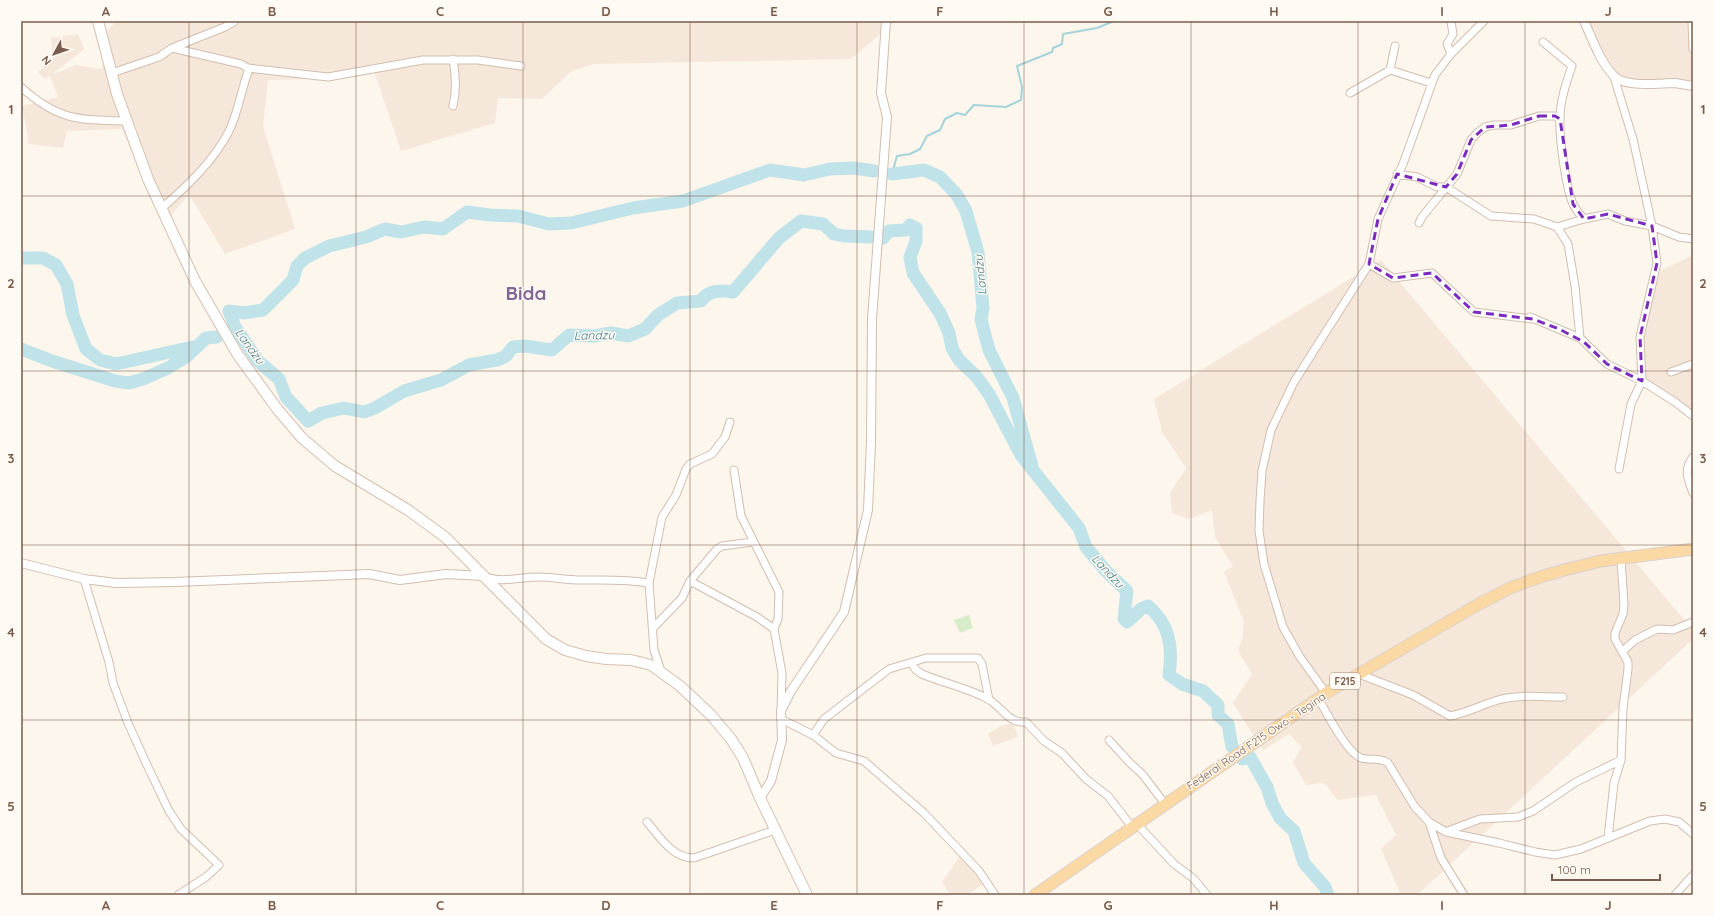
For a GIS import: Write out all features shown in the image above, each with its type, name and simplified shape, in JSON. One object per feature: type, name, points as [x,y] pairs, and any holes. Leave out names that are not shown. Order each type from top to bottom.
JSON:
[{"type":"main road","points":[[98,21],[125,121],[148,179],[195,281],[238,355],[278,410],[302,438],[335,466],[408,510],[445,537],[546,639],[565,650],[606,659],[631,660],[651,665],[661,671],[711,715],[743,758],[774,830],[807,895]]},
{"type":"main road","name":"Federal Road F215 Owo - Tegina","points":[[1035,895],[1322,696],[1510,588],[1568,569],[1693,548]]},
{"type":"street","points":[[112,73],[159,56],[172,48],[224,24],[235,21]]},
{"type":"street","points":[[781,715],[790,691],[844,612],[868,510],[871,442],[872,319],[887,116],[881,93],[886,21]]},
{"type":"street","points":[[1451,21],[1453,34],[1447,44],[1451,54]]},
{"type":"street","points":[[1484,21],[1451,54],[1431,83],[1403,164],[1397,174],[1378,219],[1369,264],[1287,395],[1271,430],[1262,471],[1259,531],[1264,564],[1282,627],[1300,656],[1350,749],[1361,758],[1383,759],[1388,763],[1415,807],[1429,822],[1446,832],[1555,855],[1581,849],[1650,821],[1665,820],[1679,822],[1691,830]]},
{"type":"street","points":[[1584,21],[1604,62],[1614,77],[1633,139],[1652,226],[1658,263],[1640,336],[1642,381],[1631,404],[1619,469]]},
{"type":"street","points":[[1692,21],[1693,49]]},
{"type":"street","points":[[1542,42],[1572,66],[1562,96],[1560,138],[1573,204],[1584,219]]},
{"type":"street","points":[[1390,70],[1395,46]]},
{"type":"street","points":[[172,48],[241,64],[248,68],[328,77],[407,62],[478,60],[521,66]]},
{"type":"street","points":[[452,60],[456,76],[456,91],[453,106]]},
{"type":"street","points":[[162,208],[185,187],[221,144],[230,130],[248,68]]},
{"type":"street","points":[[1350,93],[1390,70],[1431,83]]},
{"type":"street","points":[[1614,77],[1623,81],[1638,84],[1676,84],[1693,86],[1693,82]]},
{"type":"street","points":[[21,87],[47,108],[61,115],[86,120],[125,121]]},
{"type":"street","points":[[1420,223],[1422,217],[1435,203],[1457,174],[1471,140],[1477,132],[1485,127],[1502,124],[1511,126],[1549,115],[1560,119]]},
{"type":"street","points":[[1397,174],[1417,177],[1437,186],[1446,187],[1491,216],[1534,219],[1557,227],[1608,214],[1626,221],[1652,226],[1679,237],[1692,238]]},
{"type":"street","points":[[1557,227],[1568,244],[1575,286],[1580,338]]},
{"type":"street","points":[[1369,264],[1393,278],[1432,273],[1474,312],[1532,318],[1580,338],[1607,364],[1642,381],[1675,402],[1693,416]]},
{"type":"street","points":[[1671,372],[1693,364]]},
{"type":"street","points":[[661,671],[654,650],[654,628],[649,583],[662,517],[676,495],[686,469],[690,464],[712,454],[725,437],[730,422]]},
{"type":"street","points":[[1693,457],[1688,463],[1686,473],[1693,493]]},
{"type":"street","points":[[734,470],[741,516],[779,592],[778,619],[774,629],[782,673],[782,740],[770,781],[760,798]]},
{"type":"street","points":[[654,628],[682,598],[690,581],[717,550],[722,546],[753,542]]},
{"type":"street","points":[[1608,838],[1614,783],[1620,760],[1623,708],[1628,669],[1628,662],[1615,639],[1615,633],[1623,611],[1621,559]]},
{"type":"street","points":[[21,563],[84,580],[116,583],[369,574],[400,580],[446,574],[484,576],[499,580],[545,577],[580,580],[628,579],[649,583]]},
{"type":"street","points":[[84,580],[109,662],[113,683],[128,723],[150,772],[169,812],[181,830],[219,865],[206,877],[178,895]]},
{"type":"street","points":[[690,581],[757,616],[774,629]]},
{"type":"street","points":[[1623,651],[1635,640],[1657,629],[1673,630],[1693,622]]},
{"type":"street","points":[[813,735],[824,720],[872,681],[895,666],[912,664],[926,658],[978,658],[982,664],[989,700]]},
{"type":"street","points":[[912,664],[922,674],[989,700],[1016,722],[1026,722],[1044,741],[1062,753],[1086,779],[1108,796],[1135,826],[1174,864],[1193,878],[1207,895]]},
{"type":"street","points":[[1359,674],[1413,695],[1450,716],[1461,714],[1498,700],[1521,697],[1563,697]]},
{"type":"street","points":[[781,715],[813,735],[832,750],[858,758],[878,772],[945,834],[979,871],[995,895]]},
{"type":"street","points":[[1109,740],[1129,762],[1144,775],[1165,804]]},
{"type":"street","points":[[1446,832],[1480,819],[1518,817],[1533,810],[1576,782],[1620,760]]},
{"type":"street","points":[[648,822],[672,850],[682,857],[689,858],[698,857],[774,830]]},
{"type":"street","points":[[1429,822],[1441,858],[1464,895]]},
{"type":"street","points":[[1675,895],[1693,875]]},
{"type":"highlighted area","points":[[1539,116],[1555,116],[1560,119],[1573,204],[1580,215],[1584,219],[1608,214],[1652,226],[1657,263],[1640,337],[1642,381],[1607,364],[1584,342],[1559,329],[1533,319],[1474,312],[1432,273],[1393,278],[1369,264],[1378,219],[1397,174],[1446,187],[1457,174],[1471,140],[1485,127],[1511,125]]},
{"type":"shaded area","points":[[117,21],[896,21],[851,59],[594,64],[570,72],[542,99],[498,98],[495,123],[401,151],[374,71],[318,79],[268,80],[263,126],[295,229],[225,254],[189,194],[163,225],[122,129],[67,131],[63,148],[29,144],[22,106],[58,97],[50,76],[45,79],[38,72],[53,59],[51,38],[78,34],[84,49],[51,75],[76,65],[102,69],[108,29]]},
{"type":"shaded area","points":[[1585,21],[1693,21],[1693,90],[1613,78]]},
{"type":"shaded area","points":[[1693,255],[1693,415],[1643,381],[1640,320],[1646,290],[1662,270]]},
{"type":"shaded area","points":[[1381,260],[1693,630],[1693,639],[1417,895],[1401,895],[1381,849],[1396,835],[1376,795],[1338,800],[1324,783],[1306,785],[1293,762],[1302,747],[1289,734],[1263,750],[1233,703],[1252,674],[1238,651],[1243,635],[1244,622],[1224,572],[1233,566],[1215,537],[1212,510],[1189,519],[1172,513],[1170,493],[1186,468],[1162,432],[1154,399]]},
{"type":"shaded area","points":[[1013,722],[1018,737],[993,746],[988,734],[999,727]]},
{"type":"shaded area","points":[[961,855],[975,870],[984,884],[966,895],[950,895],[942,882]]},
{"type":"green space","points":[[969,615],[973,628],[960,633],[954,620]]},
{"type":"waterway","points":[[892,174],[897,156],[910,154],[920,149],[927,136],[940,130],[945,119],[957,113],[965,115],[974,105],[1006,107],[1021,100],[1022,87],[1017,66],[1052,52],[1053,48],[1062,44],[1063,34],[1097,28],[1114,21]]},
{"type":"waterway","name":"Landzu","points":[[871,237],[834,234],[823,224],[801,221],[779,238],[733,292],[715,292],[707,295],[701,301],[677,303],[658,315],[645,329],[628,336],[611,333],[595,336],[569,335],[552,350],[525,346],[513,347],[506,356],[497,360],[469,365],[441,380],[404,391],[375,408],[364,412],[344,408],[322,413],[308,421],[286,397],[279,379],[258,361],[235,327],[229,311],[244,313],[263,310],[293,280],[297,266],[305,258],[329,246],[366,237],[385,229],[401,232],[424,227],[443,229],[467,212],[518,216],[549,224],[571,223],[633,208],[683,201],[770,170],[804,175],[830,169],[854,168],[874,171]]},
{"type":"waterway","name":"Landzu","points":[[892,174],[924,170],[940,177],[957,195],[966,211],[978,252],[983,308],[981,319],[985,335],[989,350],[1013,398],[1032,466]]},
{"type":"waterway","name":"Landzu","points":[[883,238],[889,231],[906,230],[910,225],[916,228],[916,241],[910,257],[913,273],[940,313],[949,333],[952,348],[959,360],[976,376],[989,394],[1021,455],[1079,528],[1086,547],[1105,570],[1127,591],[1124,619],[1127,622],[1141,609],[1148,606],[1161,621],[1170,646],[1169,675],[1182,684],[1203,691],[1218,705],[1218,715],[1228,724],[1232,747]]},
{"type":"waterway","name":"Landzu","points":[[21,258],[43,258],[56,265],[67,284],[73,315],[86,349],[100,360],[116,364],[197,346]]},
{"type":"waterway","name":"Landzu","points":[[21,349],[52,361],[115,381],[129,383],[143,379],[168,368],[186,357],[206,338],[217,337]]},
{"type":"waterway","name":"Landzu","points":[[1242,759],[1250,757],[1267,787],[1272,803],[1280,818],[1294,831],[1304,863],[1325,887],[1328,895]]},
{"type":"district","name":"Bida","points":[[526,293]]}]
